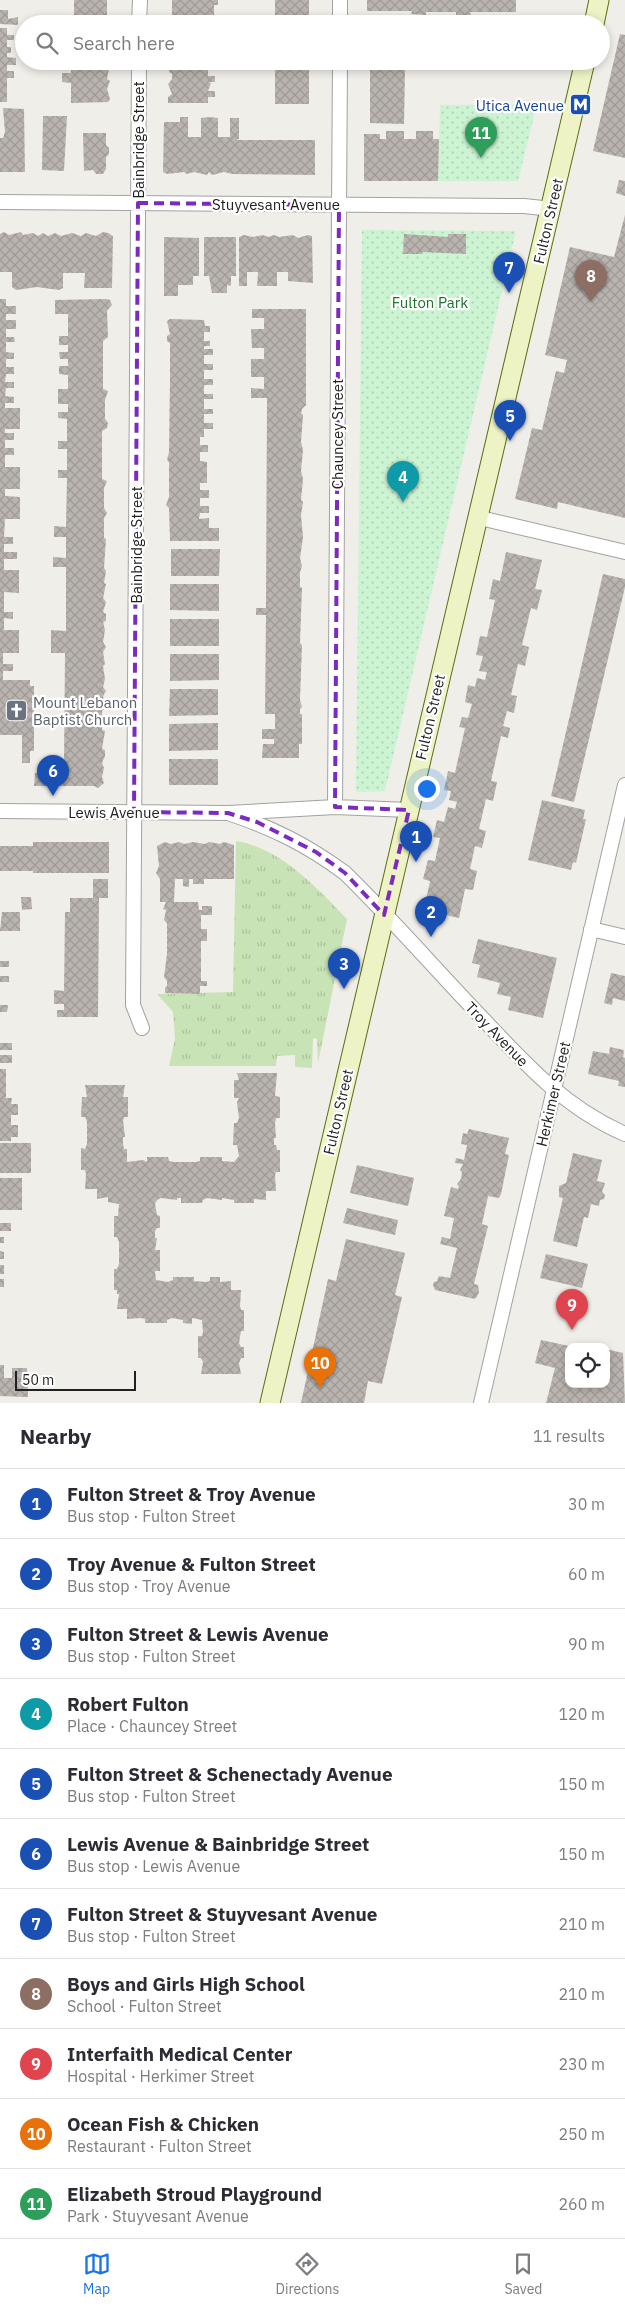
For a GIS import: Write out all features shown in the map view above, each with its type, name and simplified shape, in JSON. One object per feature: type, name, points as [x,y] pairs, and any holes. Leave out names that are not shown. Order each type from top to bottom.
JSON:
[{"type":"main road","points":[[596,15],[599,0]]},
{"type":"main road","name":"Fulton Street","points":[[270,1403],[476,517],[552,209],[583,70]]},
{"type":"street","points":[[139,15],[140,0]]},
{"type":"street","points":[[340,0],[340,15]]},
{"type":"street","name":"Bainbridge Street","points":[[139,70],[134,1005],[142,1028]]},
{"type":"street","name":"Chauncey Street","points":[[335,807],[340,70]]},
{"type":"street","name":"Stuyvesant Avenue","points":[[0,202],[524,206],[552,209]]},
{"type":"street","points":[[476,517],[625,552]]},
{"type":"street","name":"Herkimer Street","points":[[481,1403],[625,785]]},
{"type":"street","name":"Lewis Avenue","points":[[0,811],[228,813],[335,807],[408,810]]},
{"type":"street","name":"Lewis Avenue","points":[[228,813],[285,834],[316,852],[345,873],[384,914]]},
{"type":"street","name":"Troy Avenue","points":[[384,914],[532,1071],[554,1090],[607,1126],[625,1134]]},
{"type":"street","points":[[591,929],[625,937]]},
{"type":"highlighted area","points":[[138,203],[339,205],[335,807],[409,810],[384,915],[345,873],[316,852],[257,822],[228,813],[134,812]]},
{"type":"green space","points":[[537,104],[518,181],[438,181],[440,105]]},
{"type":"green space","name":"Fulton Park","points":[[362,230],[516,231],[385,791],[356,792]]},
{"type":"green space","points":[[236,841],[253,845],[283,861],[310,882],[347,919],[318,1063],[317,1039],[313,1038],[312,1068],[295,1067],[295,1055],[277,1056],[276,1066],[169,1066],[175,1039],[173,1012],[157,994],[233,992]]},
{"type":"building","points":[[74,0],[107,0],[107,15],[74,15]]},
{"type":"building","points":[[172,0],[218,0],[218,5],[214,5],[214,15],[172,15]]},
{"type":"building","points":[[275,0],[309,0],[309,15],[275,15]]},
{"type":"building","points":[[367,0],[516,0],[516,12],[470,12],[471,15],[456,15],[456,12],[426,12],[426,15],[411,14],[412,11],[367,11]]},
{"type":"building","points":[[0,10],[8,10],[8,19],[15,18],[15,25],[0,24]]},
{"type":"building","points":[[0,28],[7,28],[7,35],[14,35],[14,40],[7,40],[7,47],[11,47],[11,53],[7,53],[7,57],[15,58],[15,65],[7,65],[7,71],[14,71],[14,78],[7,78],[7,102],[0,102]]},
{"type":"building","points":[[620,34],[625,35],[625,158],[593,151]]},
{"type":"building","points":[[71,70],[109,70],[107,79],[110,81],[107,89],[110,99],[108,102],[71,103],[71,83],[62,82],[62,73],[71,73]]},
{"type":"building","points":[[170,70],[208,70],[208,76],[215,76],[215,82],[208,82],[211,83],[208,91],[215,91],[215,97],[208,97],[208,103],[168,103],[168,97],[172,94],[168,84],[172,79],[172,74],[169,72]]},
{"type":"building","points":[[275,70],[309,70],[309,104],[275,104]]},
{"type":"building","points":[[370,70],[405,70],[404,124],[370,123]]},
{"type":"building","points":[[3,108],[24,109],[25,172],[0,172],[0,138],[3,138],[5,132]]},
{"type":"building","points":[[43,116],[67,116],[64,171],[42,170]]},
{"type":"building","points":[[180,117],[188,117],[188,137],[201,137],[201,118],[210,117],[218,118],[218,137],[230,137],[230,118],[239,118],[239,139],[236,140],[315,140],[315,175],[232,174],[224,172],[212,175],[209,172],[207,175],[194,172],[167,174],[163,172],[164,122],[180,122]]},
{"type":"building","points":[[386,131],[404,131],[404,139],[416,139],[416,131],[433,131],[433,139],[439,139],[438,181],[364,181],[364,134],[380,134],[380,139],[386,139]]},
{"type":"building","points":[[83,133],[106,133],[106,145],[109,148],[109,154],[106,157],[106,169],[103,174],[96,174],[93,170],[84,171]]},
{"type":"building","points":[[619,180],[625,181],[625,196],[616,193]]},
{"type":"building","points":[[625,215],[625,518],[558,502],[557,509],[515,499],[532,428],[542,430],[556,371],[564,373],[567,360],[545,355],[570,247],[614,257]]},
{"type":"building","points":[[4,232],[9,235],[21,232],[23,235],[33,233],[38,236],[43,233],[48,236],[55,233],[61,236],[72,233],[81,236],[86,233],[96,236],[103,232],[108,233],[113,236],[112,288],[84,288],[85,273],[63,273],[63,288],[59,290],[37,287],[16,290],[12,287],[12,272],[0,272],[0,234]]},
{"type":"building","points":[[404,234],[448,237],[448,234],[466,234],[466,254],[422,252],[422,254],[403,254]]},
{"type":"building","points":[[244,235],[253,237],[263,235],[268,237],[274,235],[279,237],[293,235],[298,238],[308,235],[312,236],[313,283],[288,281],[288,272],[277,272],[277,286],[257,286],[258,272],[247,272],[247,286],[239,286],[239,237]]},
{"type":"building","points":[[164,237],[199,238],[199,276],[193,276],[193,285],[178,285],[178,296],[164,296]]},
{"type":"building","points":[[204,237],[236,237],[236,276],[231,276],[231,286],[227,285],[227,293],[212,293],[209,276],[204,276]]},
{"type":"building","points":[[0,299],[6,299],[6,306],[16,306],[16,314],[6,314],[6,320],[16,320],[16,329],[6,329],[6,337],[14,337],[15,342],[6,342],[6,352],[14,353],[14,359],[6,359],[6,367],[14,367],[14,374],[6,374],[5,382],[14,382],[14,388],[6,388],[5,396],[14,397],[14,403],[5,403],[5,408],[20,408],[20,429],[5,429],[5,433],[14,433],[14,440],[5,440],[5,448],[14,448],[14,455],[5,455],[5,467],[20,467],[20,489],[5,489],[5,496],[20,497],[20,519],[5,519],[4,537],[13,537],[13,544],[4,544],[4,552],[17,552],[17,559],[4,559],[4,570],[19,570],[19,593],[4,592],[4,612],[13,612],[13,619],[4,618],[4,630],[19,630],[19,653],[3,653],[3,664],[13,664],[13,671],[3,671],[3,680],[30,680],[30,686],[34,686],[34,751],[30,751],[30,763],[22,763],[22,735],[0,735]]},
{"type":"building","points":[[55,300],[110,300],[112,305],[107,311],[108,337],[103,341],[103,389],[108,391],[105,400],[105,419],[108,423],[107,428],[102,431],[102,479],[107,481],[104,488],[104,508],[107,513],[104,518],[104,538],[106,539],[104,568],[106,571],[104,583],[106,584],[103,598],[106,602],[103,612],[106,614],[106,621],[103,622],[105,630],[103,642],[106,647],[103,652],[105,679],[103,687],[106,691],[103,696],[105,708],[102,711],[102,730],[105,731],[102,749],[105,750],[102,763],[104,783],[98,788],[94,786],[34,786],[35,773],[49,773],[49,762],[64,762],[65,653],[51,653],[51,630],[66,631],[66,567],[53,567],[53,557],[66,558],[66,537],[54,537],[54,526],[66,527],[67,478],[58,478],[58,470],[67,470],[67,449],[58,449],[58,441],[67,441],[67,419],[58,418],[58,412],[68,412],[68,404],[58,404],[58,389],[68,389],[68,375],[59,374],[59,366],[68,366],[68,359],[60,359],[59,352],[68,352],[68,345],[59,345],[59,336],[68,336],[68,314],[55,314]]},
{"type":"building","points":[[252,309],[306,309],[306,405],[301,413],[303,415],[301,471],[303,479],[301,500],[303,502],[301,515],[303,537],[300,558],[302,566],[300,572],[300,587],[302,588],[300,643],[302,645],[300,700],[302,707],[300,714],[302,714],[302,744],[299,744],[299,758],[262,758],[263,744],[274,744],[274,739],[262,739],[262,729],[275,729],[275,714],[265,714],[266,615],[256,615],[256,608],[266,608],[267,398],[251,398],[251,388],[264,389],[264,377],[251,377],[251,359],[264,359],[264,348],[252,348],[251,329],[264,329],[264,318],[252,318]]},
{"type":"building","points":[[170,319],[204,320],[205,326],[210,326],[210,332],[204,332],[204,341],[210,341],[210,346],[204,346],[204,349],[213,349],[213,355],[204,355],[204,364],[213,364],[213,370],[204,370],[204,379],[213,379],[213,385],[204,385],[204,394],[213,394],[213,399],[204,399],[204,409],[213,409],[213,414],[204,414],[204,423],[213,423],[213,429],[204,429],[204,437],[200,437],[200,445],[208,445],[208,452],[200,452],[200,461],[207,462],[207,483],[200,483],[200,490],[209,490],[209,498],[200,498],[200,506],[209,506],[209,513],[200,513],[199,519],[209,518],[209,528],[219,528],[219,541],[170,541],[169,508],[166,505],[169,497],[169,462],[167,460],[169,452],[170,379],[170,343],[167,341],[167,336],[170,334],[167,321]]},
{"type":"building","points":[[171,549],[220,549],[219,576],[171,576]]},
{"type":"building","points":[[506,552],[542,560],[535,589],[542,590],[537,610],[531,608],[522,645],[529,647],[525,666],[518,664],[511,695],[517,696],[514,713],[507,711],[503,726],[510,728],[508,738],[501,736],[491,781],[497,782],[493,801],[486,799],[479,829],[486,831],[482,848],[475,846],[470,869],[477,871],[473,890],[465,889],[459,918],[424,910],[430,881],[423,879],[428,860],[435,861],[440,838],[433,837],[437,820],[444,822],[448,807],[455,809],[457,802],[449,800],[451,791],[444,790],[448,771],[455,773],[465,728],[459,727],[462,717],[468,718],[472,704],[465,702],[468,685],[475,687],[477,678],[485,680],[487,672],[479,671],[483,656],[476,655],[480,636],[487,637],[495,600],[489,599],[493,579],[500,581]]},
{"type":"building","points":[[603,574],[625,579],[625,587],[574,802],[551,796]]},
{"type":"building","points":[[170,584],[219,584],[219,611],[170,610]]},
{"type":"building","points":[[170,619],[219,619],[219,646],[170,646]]},
{"type":"building","points":[[170,654],[219,654],[219,680],[170,681]]},
{"type":"building","points":[[170,689],[218,689],[218,715],[169,716]]},
{"type":"building","points":[[218,723],[218,750],[169,751],[169,724]]},
{"type":"building","points":[[169,759],[218,759],[218,785],[169,785]]},
{"type":"building","points":[[542,800],[585,810],[583,819],[586,819],[576,863],[573,862],[571,870],[528,860]]},
{"type":"building","points":[[33,842],[109,842],[109,873],[0,871],[0,846],[33,846]]},
{"type":"building","points":[[165,842],[171,844],[193,842],[205,844],[209,842],[220,844],[224,842],[234,845],[234,879],[204,879],[204,884],[193,884],[193,879],[189,879],[189,887],[183,886],[183,879],[175,879],[174,902],[198,902],[199,910],[202,910],[202,906],[212,906],[212,915],[201,915],[201,929],[207,929],[207,941],[201,941],[201,981],[207,981],[207,986],[200,986],[200,994],[165,993],[167,986],[167,981],[164,977],[167,954],[167,923],[164,920],[166,910],[163,909],[166,902],[160,902],[160,879],[156,873],[159,866],[157,846]]},
{"type":"building","points":[[93,879],[108,879],[108,898],[99,898],[98,1017],[57,1017],[57,1010],[64,1010],[64,1004],[54,1004],[54,990],[64,991],[65,912],[70,912],[70,898],[93,898]]},
{"type":"building","points":[[21,897],[31,897],[32,909],[22,910]]},
{"type":"building","points":[[2,912],[20,912],[20,931],[0,931]]},
{"type":"building","points":[[478,939],[557,958],[543,1018],[508,1010],[511,997],[497,994],[500,983],[477,977],[480,965],[472,963]]},
{"type":"building","points":[[0,961],[9,961],[9,967],[0,967]]},
{"type":"building","points":[[611,973],[625,976],[625,1001],[613,998],[612,1005],[604,1003]]},
{"type":"building","points":[[0,976],[9,976],[9,982],[0,982]]},
{"type":"building","points":[[0,1005],[8,1005],[7,1012],[0,1012]]},
{"type":"building","points":[[0,1043],[12,1043],[12,1050],[0,1050]]},
{"type":"building","points":[[610,1047],[624,1050],[625,1087],[618,1086],[619,1081],[588,1074],[593,1051],[609,1054]]},
{"type":"building","points":[[0,1055],[12,1055],[12,1063],[0,1063]]},
{"type":"building","points":[[0,1069],[6,1069],[6,1098],[12,1098],[11,1104],[18,1104],[18,1115],[11,1115],[11,1125],[18,1125],[18,1137],[11,1137],[11,1141],[0,1141]]},
{"type":"building","points":[[237,1073],[277,1073],[275,1096],[280,1097],[280,1118],[276,1118],[274,1145],[276,1145],[277,1150],[280,1150],[280,1172],[276,1172],[275,1175],[276,1191],[266,1191],[266,1200],[254,1199],[254,1203],[234,1203],[234,1200],[207,1198],[202,1203],[181,1203],[181,1198],[177,1198],[177,1200],[161,1198],[155,1204],[157,1215],[160,1216],[160,1228],[157,1228],[155,1231],[155,1238],[157,1238],[155,1250],[160,1250],[160,1271],[155,1271],[156,1280],[168,1282],[173,1280],[173,1277],[194,1277],[194,1281],[206,1282],[210,1281],[210,1277],[220,1277],[220,1282],[231,1281],[231,1290],[241,1290],[240,1306],[241,1310],[244,1310],[244,1331],[241,1331],[239,1343],[241,1347],[244,1347],[244,1358],[241,1358],[239,1363],[241,1374],[201,1374],[203,1362],[201,1358],[198,1358],[198,1336],[202,1336],[203,1332],[202,1320],[192,1318],[192,1324],[183,1323],[183,1320],[172,1318],[167,1320],[167,1323],[145,1323],[145,1319],[141,1318],[127,1319],[127,1309],[117,1309],[119,1294],[117,1294],[117,1290],[114,1290],[114,1269],[117,1269],[119,1264],[119,1242],[117,1237],[114,1237],[114,1216],[118,1216],[119,1204],[108,1202],[108,1197],[97,1199],[97,1189],[85,1189],[86,1174],[85,1170],[81,1170],[81,1148],[85,1149],[87,1144],[87,1122],[85,1117],[81,1117],[82,1097],[87,1097],[85,1085],[125,1085],[123,1097],[128,1097],[128,1117],[124,1117],[123,1121],[125,1137],[123,1137],[123,1144],[124,1149],[127,1149],[127,1162],[143,1160],[147,1162],[147,1157],[168,1157],[169,1161],[173,1162],[196,1162],[200,1161],[200,1157],[222,1157],[222,1161],[234,1162],[239,1156],[237,1145],[233,1145],[234,1123],[237,1123],[239,1118],[237,1102],[239,1098],[234,1098],[234,1080],[239,1080]]},
{"type":"building","points":[[469,1129],[509,1138],[505,1154],[509,1155],[501,1194],[499,1198],[488,1196],[482,1224],[488,1226],[474,1284],[478,1285],[479,1293],[475,1299],[435,1290],[433,1285],[439,1276],[450,1278],[457,1248],[440,1244],[442,1237],[450,1239],[454,1218],[444,1216],[451,1187],[458,1189],[459,1187],[457,1184],[461,1179],[462,1172],[460,1170],[463,1164],[455,1163],[456,1158],[464,1160],[467,1145],[461,1144],[463,1133],[467,1134]]},
{"type":"building","points":[[0,1143],[31,1143],[31,1173],[0,1173]]},
{"type":"building","points":[[573,1153],[602,1160],[597,1181],[605,1183],[602,1192],[605,1195],[604,1199],[600,1200],[599,1206],[591,1204],[588,1218],[584,1217],[577,1247],[553,1241],[563,1198],[559,1197],[559,1186],[566,1183]]},
{"type":"building","points":[[357,1165],[414,1178],[408,1206],[350,1193]]},
{"type":"building","points":[[0,1178],[22,1178],[22,1210],[0,1210]]},
{"type":"building","points":[[347,1208],[398,1220],[395,1235],[343,1223]]},
{"type":"building","points":[[0,1223],[11,1223],[11,1231],[0,1231]]},
{"type":"building","points":[[0,1237],[4,1237],[4,1243],[0,1243]]},
{"type":"building","points":[[346,1239],[405,1253],[395,1295],[402,1297],[382,1384],[368,1381],[364,1403],[301,1403],[328,1279],[336,1281]]},
{"type":"building","points":[[0,1251],[4,1252],[4,1259],[0,1259]]},
{"type":"building","points":[[546,1254],[588,1264],[582,1288],[540,1278]]},
{"type":"building","points":[[0,1265],[4,1265],[4,1274],[0,1274]]},
{"type":"building","points":[[0,1279],[4,1279],[4,1287],[0,1287]]},
{"type":"building","points":[[541,1340],[565,1345],[565,1388],[610,1388],[610,1350],[623,1353],[625,1403],[546,1403],[555,1368],[535,1363]]},
{"type":"building","points":[[0,1365],[4,1365],[4,1378],[12,1378],[12,1368],[27,1368],[28,1397],[0,1396]]},
{"type":"place","name":"Utica Avenue","points":[[580,105]]},
{"type":"place","name":"Elizabeth Stroud Playground","points":[[481,158]]},
{"type":"place","name":"Fulton Street & Stuyvesant Avenue","points":[[509,293]]},
{"type":"place","name":"Boys and Girls High School","points":[[591,301]]},
{"type":"place","name":"Fulton Street & Schenectady Avenue","points":[[510,441]]},
{"type":"place","name":"Robert Fulton","points":[[403,502]]},
{"type":"place","name":"Mount Lebanon Baptist Church","points":[[17,711]]},
{"type":"place","name":"Lewis Avenue & Bainbridge Street","points":[[53,796]]},
{"type":"place","name":"Fulton Street & Troy Avenue","points":[[416,862]]},
{"type":"place","name":"Troy Avenue & Fulton Street","points":[[431,937]]},
{"type":"place","name":"Fulton Street & Lewis Avenue","points":[[344,989]]},
{"type":"place","name":"Interfaith Medical Center","points":[[572,1330]]},
{"type":"place","name":"Ocean Fish & Chicken","points":[[320,1388]]}]
